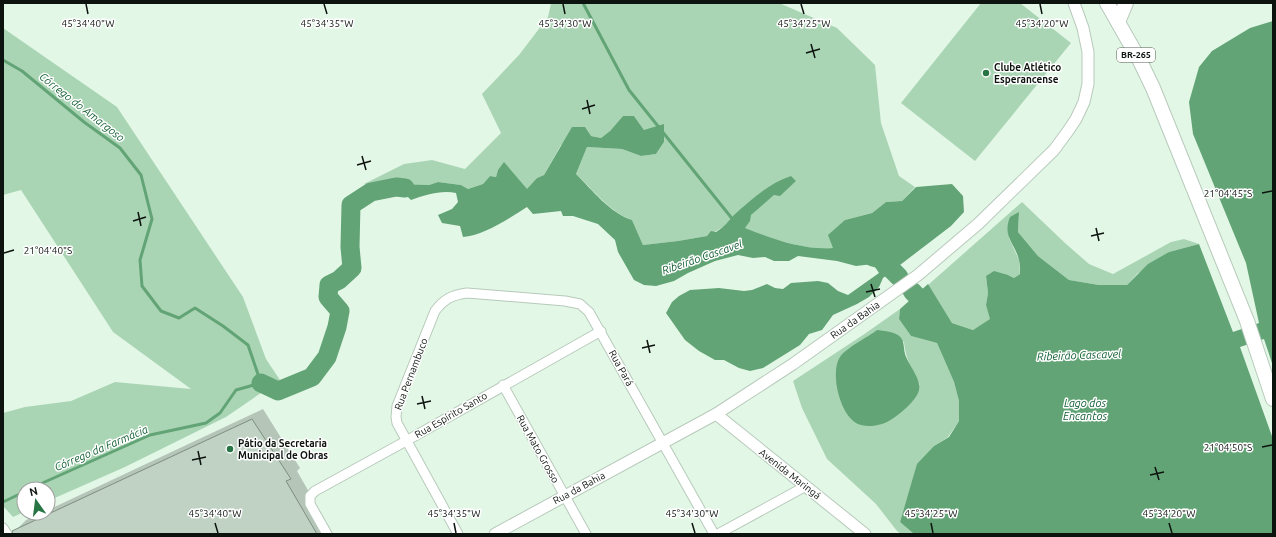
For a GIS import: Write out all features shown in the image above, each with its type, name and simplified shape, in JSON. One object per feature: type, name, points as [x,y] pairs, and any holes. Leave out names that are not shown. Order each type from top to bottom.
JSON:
[{"type":"main road","name":"BR-265","points":[[1107,3],[1153,88],[1247,321],[1273,399]]},
{"type":"main road","points":[[1118,22],[1126,3]]},
{"type":"street","name":"Rua da Bahia","points":[[495,534],[716,414],[793,364],[918,275],[978,224],[1054,150],[1068,131],[1084,102],[1088,84],[1088,52],[1084,28],[1074,3]]},
{"type":"street","name":"Rua Pará","points":[[467,293],[574,302],[580,304],[589,312],[714,534]]},
{"type":"street","name":"Rua Pernambuco","points":[[458,534],[406,441],[397,423],[396,412],[397,406],[435,311],[440,303],[447,298],[455,294],[467,293]]},
{"type":"street","name":"Rua Espírito Santo","points":[[327,534],[310,504],[310,496],[315,491],[601,331]]},
{"type":"street","name":"Rua Mato Grosso","points":[[504,385],[586,534]]},
{"type":"street","name":"Avenida Maringá","points":[[716,414],[865,534]]},
{"type":"street","points":[[718,534],[806,486]]},
{"type":"street","points":[[3,528],[7,534]]},
{"type":"shaded area","points":[[551,3],[779,3],[837,28],[875,65],[881,123],[899,176],[915,187],[902,201],[886,202],[872,213],[845,220],[833,248],[810,247],[788,243],[744,228],[750,215],[774,195],[796,181],[770,186],[730,219],[725,226],[707,236],[643,245],[632,220],[616,212],[576,174],[587,147],[622,149],[641,156],[656,154],[664,142],[644,130],[634,116],[623,116],[610,131],[601,138],[591,136],[561,145],[544,175],[537,178],[527,190],[508,168],[498,170],[496,177],[490,176],[483,184],[468,189],[461,185],[438,182],[429,185],[401,184],[376,187],[364,184],[404,164],[432,160],[465,169],[501,133],[482,94],[519,55],[548,17]]},
{"type":"shaded area","name":"Clube Atlético Esperancense","points":[[981,3],[1020,3],[1071,43],[975,161],[901,103]]},
{"type":"shaded area","points":[[3,28],[117,107],[243,297],[266,359],[280,380],[226,417],[125,467],[56,497],[56,481],[16,481],[16,516],[13,517],[3,506],[3,413],[25,407],[71,401],[115,382],[191,389],[113,332],[21,190],[3,195]]},
{"type":"shaded area","points":[[1022,202],[1089,264],[1113,274],[1171,242],[1184,239],[1199,244],[1169,252],[1137,274],[1127,285],[1099,285],[1069,280],[1038,256],[1018,232],[1019,213],[1009,238],[1019,260],[1020,274],[1014,278],[1008,275],[986,276],[988,293],[986,305],[991,319],[973,330],[952,323],[928,285]]},
{"type":"shaded area","points":[[900,309],[899,319],[911,336],[937,343],[954,382],[959,401],[959,421],[948,437],[934,446],[907,499],[900,522],[914,534],[901,534],[897,531],[876,504],[827,459],[802,408],[793,381]],"holes":[[[877,330],[904,342],[908,359],[920,385],[854,346]]]},
{"type":"water","name":"Lago dos Encantos","points":[[1273,21],[1273,366],[1264,339],[1240,347],[1273,439],[1273,534],[914,534],[900,522],[917,464],[934,446],[949,437],[959,421],[959,401],[954,382],[937,343],[911,336],[899,319],[900,309],[928,284],[952,323],[973,330],[990,319],[986,305],[988,293],[986,276],[994,271],[1014,278],[1020,274],[1019,260],[1007,230],[1010,217],[1019,212],[1018,232],[1038,256],[1069,280],[1099,285],[1127,285],[1148,264],[1169,252],[1199,244],[1233,332],[1259,323],[1246,263],[1193,134],[1189,102],[1199,67],[1212,51],[1250,28]]},
{"type":"water","points":[[623,116],[634,116],[644,130],[664,124],[664,142],[656,154],[641,156],[622,149],[587,147],[576,174],[609,207],[624,217],[632,220],[643,245],[707,236],[711,231],[716,232],[761,192],[775,183],[791,176],[796,181],[780,196],[774,195],[751,215],[750,221],[745,228],[788,243],[810,247],[833,248],[828,235],[845,220],[872,213],[886,202],[902,201],[916,187],[952,184],[963,196],[964,212],[951,226],[883,278],[879,287],[869,297],[833,315],[822,330],[809,334],[800,345],[763,368],[750,371],[739,368],[724,360],[715,360],[699,351],[685,340],[666,313],[672,302],[690,290],[719,288],[744,291],[752,290],[767,284],[775,288],[783,289],[791,283],[818,281],[828,283],[838,291],[848,295],[879,273],[873,264],[856,266],[837,261],[798,256],[789,261],[774,261],[765,257],[753,258],[738,255],[715,261],[674,281],[656,286],[644,285],[634,280],[618,252],[615,240],[598,224],[573,216],[563,216],[561,211],[533,214],[527,207],[488,230],[463,237],[460,226],[442,223],[438,215],[452,209],[458,202],[456,193],[439,193],[411,200],[404,193],[383,195],[376,187],[401,184],[429,185],[438,182],[461,185],[468,189],[483,184],[490,176],[496,177],[498,170],[504,162],[527,189],[537,178],[544,175],[572,127],[585,127],[591,136],[601,138],[610,131]]},
{"type":"water","points":[[877,330],[888,331],[898,335],[902,339],[905,354],[917,377],[919,390],[914,400],[892,419],[882,424],[866,426],[854,422],[843,406],[839,396],[837,384],[837,364],[840,357],[852,346]]},
{"type":"building","name":"Pátio da Secretaria Municipal de Obras","points":[[252,419],[291,479],[286,481],[317,534],[13,534],[12,531],[33,521],[56,521],[56,510]]},
{"type":"waterway","points":[[583,3],[629,90],[734,221]]},
{"type":"waterway","name":"Córrego do Amargoso","points":[[3,60],[22,71],[84,122],[120,148],[141,175],[152,219],[140,260],[142,286],[161,311],[179,318],[195,308],[223,326],[248,345],[261,383],[236,390],[220,413],[206,423],[150,435],[47,481]]},
{"type":"waterway","name":"Ribeirão Cascavel","points":[[261,383],[278,391],[312,377],[327,357],[337,327],[340,311],[328,297],[329,285],[339,280],[352,268],[350,247],[351,205],[371,192],[396,187],[405,188]]},
{"type":"waterway","name":"Ribeirão Cascavel","points":[[873,257],[881,259],[899,277]]},
{"type":"waterway","name":"Ribeirão Cascavel","points":[[912,291],[933,313]]},
{"type":"waterway","name":"Córrego da Farmácia","points":[[3,502],[16,496]]},
{"type":"place","name":"Clube Atlético Esperancense","points":[[986,73]]},
{"type":"place","name":"Pátio da Secretaria Municipal de Obras","points":[[230,449]]}]
